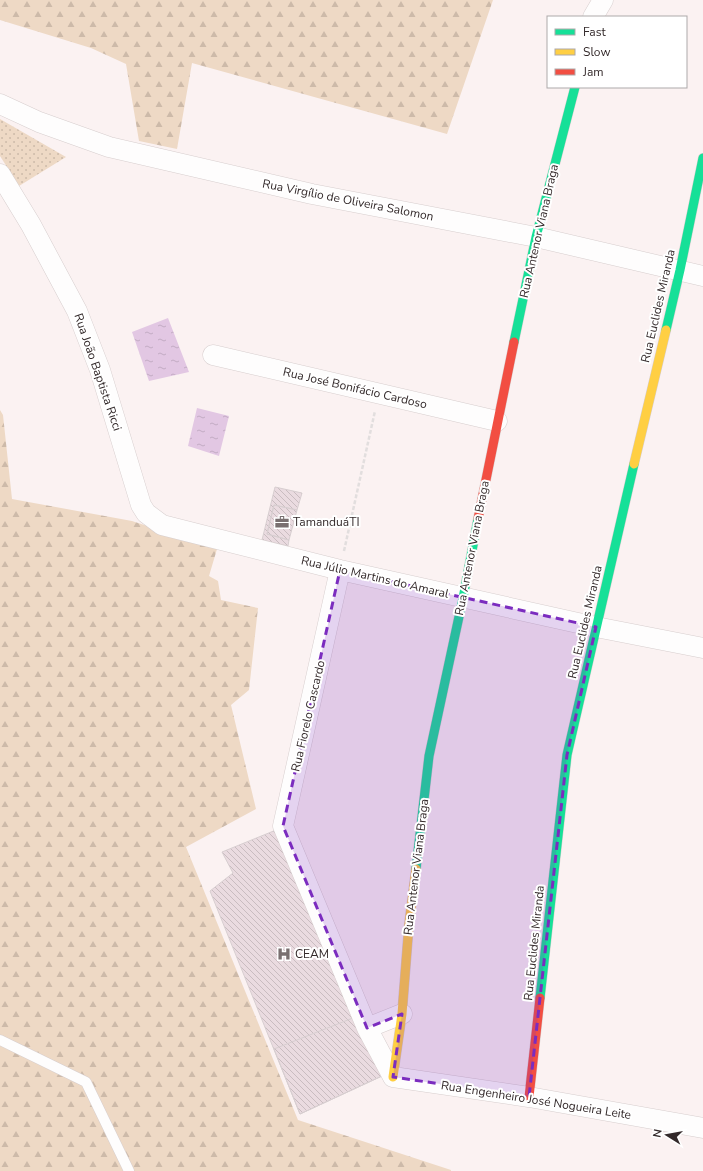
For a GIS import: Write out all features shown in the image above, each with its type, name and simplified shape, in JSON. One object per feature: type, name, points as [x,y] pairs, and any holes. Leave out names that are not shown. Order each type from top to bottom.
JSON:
[{"type":"street","points":[[594,16],[603,0]]},
{"type":"street","name":"Rua Antenor Viana Braga","points":[[393,1077],[402,1014],[409,924],[429,756],[463,598],[497,421],[536,237],[575,88]]},
{"type":"street","name":"Rua Virgílio de Oliveira Salomon","points":[[0,104],[39,122],[109,147],[312,194],[536,237],[703,276]]},
{"type":"street","name":"Rua Euclides Miranda","points":[[529,1097],[567,755],[680,270],[703,158]]},
{"type":"street","name":"Rua João Baptista Ricci","points":[[0,174],[31,225],[77,311],[100,370],[141,505],[146,513]]},
{"type":"street","name":"Rua José Bonifácio Cardoso","points":[[213,355],[497,421]]},
{"type":"street","name":"Rua Júlio Martins do Amaral","points":[[146,513],[162,525],[340,570],[463,598],[703,648]]},
{"type":"street","name":"Rua Fiorelo Cascardo","points":[[340,570],[283,826],[367,1028],[393,1077]]},
{"type":"street","points":[[367,1028],[402,1014]]},
{"type":"street","name":"Rua Engenheiro José Nogueira Leite","points":[[393,1077],[529,1097],[703,1128]]},
{"type":"lane","points":[[0,1040],[86,1082],[129,1171]]},
{"type":"path","points":[[340,570],[379,393]]},
{"type":"highlighted area","points":[[340,570],[596,627],[567,755],[529,1097],[393,1077],[402,1014],[367,1028],[283,826]]},
{"type":"green space","points":[[0,0],[493,0],[447,134],[192,63],[177,149],[139,141],[126,64],[91,48],[0,20]]},
{"type":"green space","points":[[0,119],[66,157],[19,186],[0,156]]},
{"type":"green space","points":[[0,410],[3,415],[12,499],[132,521],[217,549],[209,576],[218,581],[221,600],[258,608],[249,690],[231,705],[256,809],[186,847],[298,1120],[451,1171],[0,1171]]},
{"type":"water","points":[[168,318],[189,372],[149,381],[132,332]]},
{"type":"water","points":[[197,408],[229,416],[219,456],[188,446]]},
{"type":"building","points":[[275,487],[302,493],[297,510],[274,505],[267,534],[289,540],[288,546],[262,540]]},
{"type":"building","name":"TamanduáTI","points":[[274,505],[297,510],[289,540],[267,534]]},
{"type":"building","name":"CEAM","points":[[281,828],[382,1076],[300,1114],[210,891],[233,873],[222,852]]},
{"type":"building","points":[[358,1016],[382,1076],[300,1114],[274,1049]]},
{"type":"traffic: fast","points":[[514,342],[536,237],[575,88]]},
{"type":"traffic: fast","points":[[666,330],[703,158]]},
{"type":"traffic: fast","points":[[540,998],[567,755],[634,464]]},
{"type":"traffic: fast","points":[[416,869],[429,756],[463,598],[478,519]]},
{"type":"traffic: slow","points":[[634,464],[666,330]]},
{"type":"traffic: slow","points":[[393,1077],[402,1014],[409,924],[416,869]]},
{"type":"traffic: jam","points":[[478,519],[514,342]]},
{"type":"traffic: jam","points":[[529,1097],[540,998]]},
{"type":"place","name":"TamanduáTI","points":[[282,522]]},
{"type":"place","name":"CEAM","points":[[284,954]]}]
